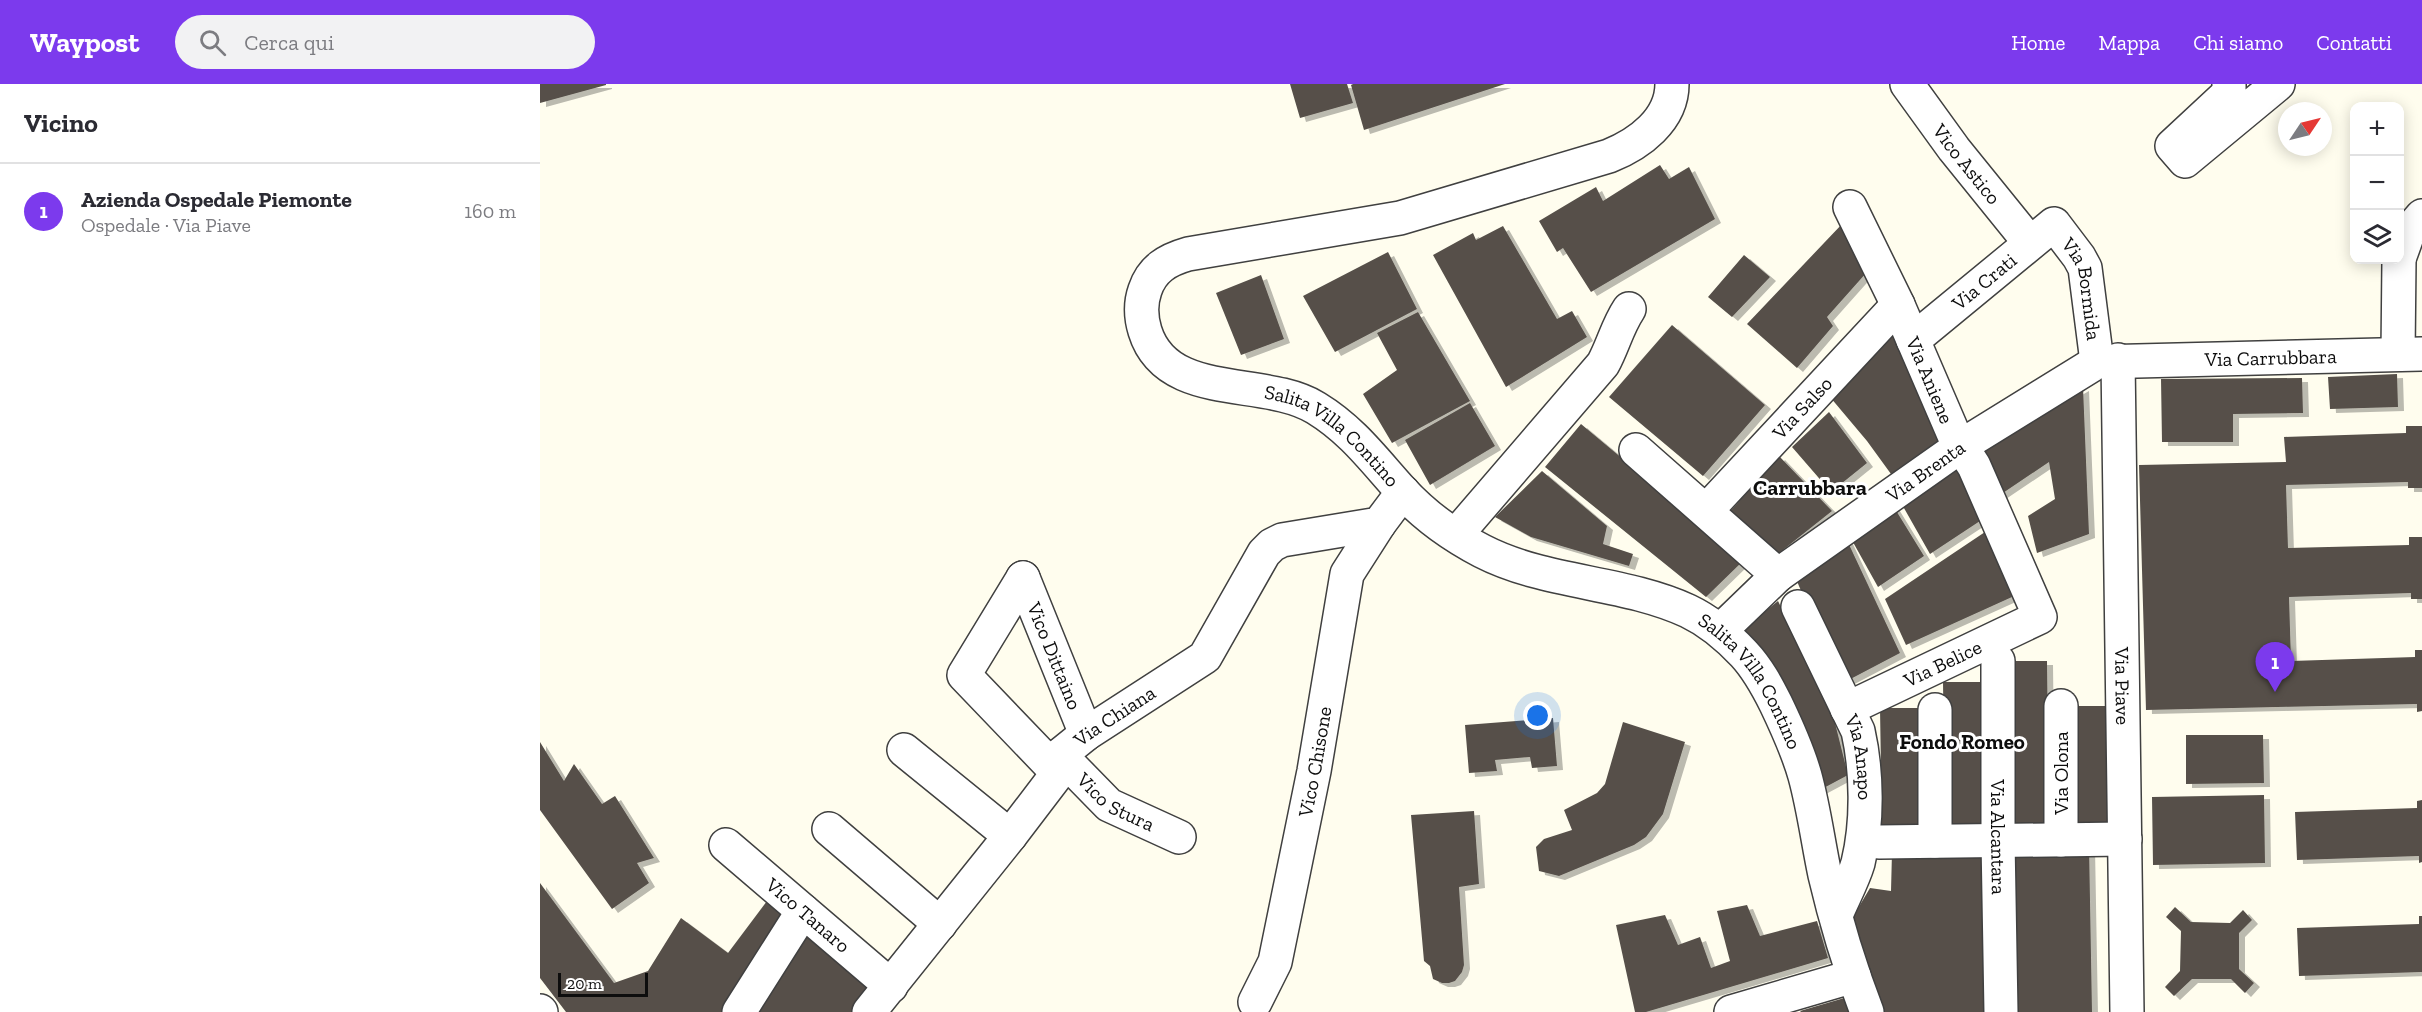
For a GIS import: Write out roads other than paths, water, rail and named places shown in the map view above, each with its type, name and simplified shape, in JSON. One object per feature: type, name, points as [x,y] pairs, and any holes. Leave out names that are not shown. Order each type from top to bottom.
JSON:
[{"type":"street","name":"Salita Villa Contino","points":[[1672,84],[1672,92],[1666,109],[1656,126],[1643,139],[1617,153],[1400,218],[1173,258],[1159,267],[1148,281],[1142,297],[1142,319],[1147,337],[1158,356],[1175,371],[1196,379],[1276,393],[1313,406],[1350,432],[1402,492],[1419,508],[1482,551],[1527,569],[1668,603],[1696,616],[1720,631],[1757,670],[1795,745],[1812,802],[1836,915],[1867,1012]]},
{"type":"street","points":[[2229,84],[2229,93],[2172,146],[2185,160],[2278,84]]},
{"type":"street","name":"Vico Astico","points":[[1911,86],[1954,149],[2042,233]]},
{"type":"street","name":"Via Aniene","points":[[1850,207],[1898,305],[1954,435],[1974,466],[2040,617]]},
{"type":"street","points":[[2404,244],[2409,231],[2422,216]]},
{"type":"street","name":"Via Crati","points":[[1913,340],[2042,233]]},
{"type":"street","name":"Via Bormida","points":[[2042,233],[2079,257],[2085,268],[2107,361]]},
{"type":"street","points":[[2400,264],[2410,354]]},
{"type":"street","name":"Via Salso","points":[[1706,511],[1898,305]]},
{"type":"street","points":[[1456,535],[1603,364],[1614,343],[1618,325],[1629,309]]},
{"type":"street","name":"Via Carrubbara","points":[[2107,361],[2410,354]]},
{"type":"street","name":"Via Brenta","points":[[1720,631],[1778,575],[1961,446],[2107,361]]},
{"type":"street","name":"Via Piave","points":[[2107,361],[2125,839],[2127,1012]]},
{"type":"street","points":[[1636,450],[1778,575]]},
{"type":"street","points":[[1379,524],[1402,492]]},
{"type":"street","name":"Via Chiana","points":[[869,1012],[1010,836],[1059,764],[1086,734],[1205,657],[1264,553],[1272,545],[1282,540],[1379,524]]},
{"type":"street","name":"Vico Chisone","points":[[1255,1002],[1275,962],[1314,771],[1347,574],[1379,524]]},
{"type":"street","name":"Vico Dittaino","points":[[1023,578],[1086,734]]},
{"type":"street","name":"Vico Stura","points":[[1023,578],[963,675],[1059,764],[1109,805],[1179,837]]},
{"type":"street","name":"Via Anapo","points":[[1798,607],[1858,731],[1863,754],[1865,774],[1858,863],[1836,915]]},
{"type":"street","name":"Via Belice","points":[[1847,709],[2040,617]]},
{"type":"street","name":"Via Alcantara","points":[[1998,661],[2001,1012]]},
{"type":"street","name":"Via Olona","points":[[2061,706],[2061,840]]},
{"type":"street","points":[[1935,710],[1935,841]]},
{"type":"street","points":[[904,750],[1010,836]]},
{"type":"street","points":[[829,829],[940,924]]},
{"type":"street","points":[[1879,842],[2125,839]]},
{"type":"street","name":"Vico Tanaro","points":[[726,845],[891,986]]},
{"type":"street","points":[[739,1012],[803,911]]},
{"type":"street","points":[[1731,1012],[1854,976]]},
{"type":"place","name":"Azienda Ospedale Piemonte","points":[[2275,692]]},
{"type":"district","name":"Carrubbara","points":[[1810,487]]},
{"type":"district","name":"Fondo Romeo","points":[[1962,742]]}]
